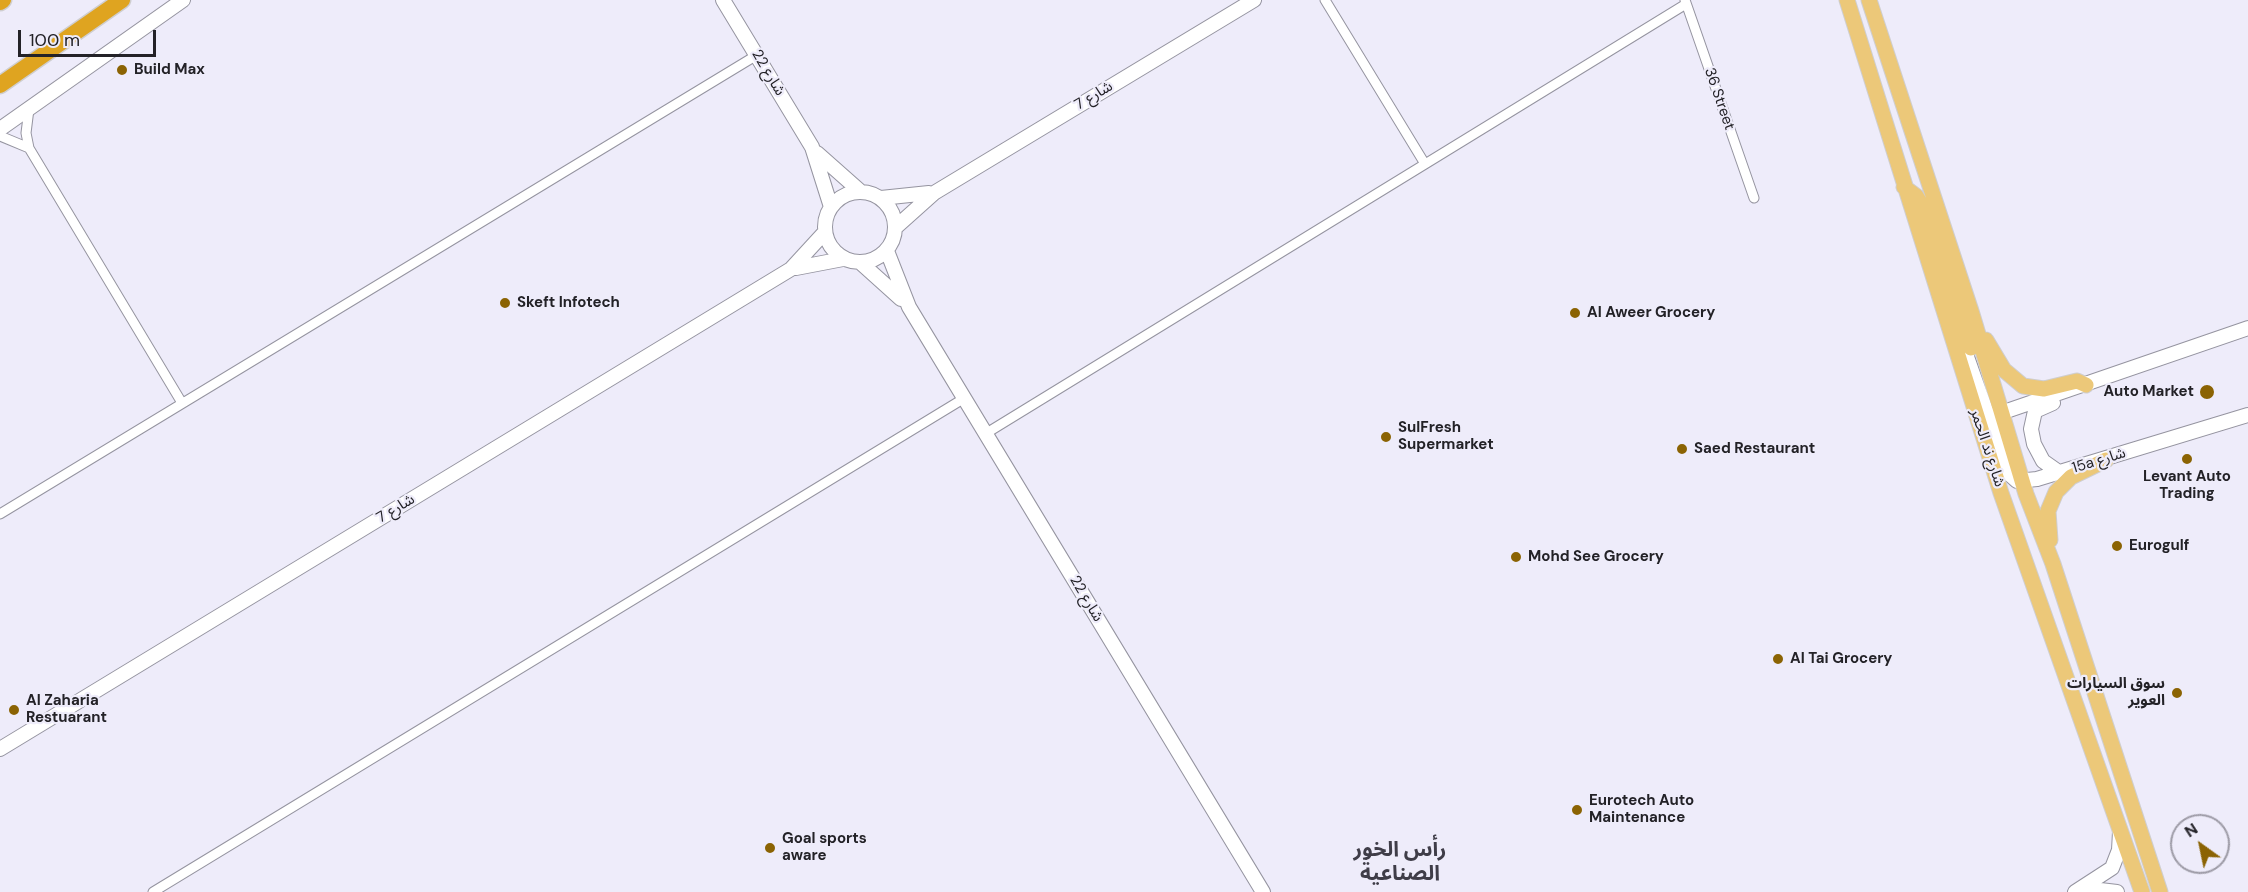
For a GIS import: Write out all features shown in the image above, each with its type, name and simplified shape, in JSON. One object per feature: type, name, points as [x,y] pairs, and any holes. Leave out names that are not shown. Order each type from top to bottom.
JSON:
[{"type":"highway","points":[[0,85],[122,0]]},
{"type":"main road","name":"شارع ند الحمر","points":[[1847,0],[1936,289],[1990,420],[2023,482],[2053,564],[2160,892]]},
{"type":"main road","name":"شارع ند الحمر","points":[[1869,0],[1971,310],[1993,385],[1990,420],[2001,493],[2142,892]]},
{"type":"main road","points":[[1904,187],[1916,196],[1924,209],[1984,384],[1988,387],[1993,385]]},
{"type":"main road","points":[[1971,310],[1998,361],[2016,382],[2037,389],[2072,382],[2086,385]]},
{"type":"main road","points":[[2053,564],[2048,518],[2053,497],[2067,480],[2106,460]]},
{"type":"main road","points":[[2001,493],[2007,484],[2014,483],[2020,488],[2058,603],[2074,630]]},
{"type":"main road","points":[[2062,704],[2079,716]]},
{"type":"main road","points":[[2098,801],[2116,817]]},
{"type":"street","points":[[0,129],[183,0]]},
{"type":"street","name":"شارع 22","points":[[723,0],[812,147],[835,171],[861,192]]},
{"type":"street","name":"شارع 7","points":[[934,192],[1254,0]]},
{"type":"street","points":[[1325,0],[1425,164]]},
{"type":"street","points":[[984,434],[1686,2]]},
{"type":"street","name":"36 Street","points":[[1686,2],[1754,198]]},
{"type":"street","points":[[0,514],[757,55]]},
{"type":"street","points":[[29,109],[26,133],[29,148],[182,403]]},
{"type":"street","points":[[0,136],[29,148]]},
{"type":"street","name":"شارع 22","points":[[812,147],[831,207]]},
{"type":"street","points":[[881,198],[889,206],[896,227],[887,251],[871,261],[861,263],[843,259],[828,243],[825,232],[825,223],[831,207],[839,199],[861,192],[881,198],[934,192]]},
{"type":"street","points":[[896,227],[934,192]]},
{"type":"street","name":"شارع 7","points":[[791,269],[825,232]]},
{"type":"street","name":"شارع 22","points":[[887,251],[909,307],[1263,892]]},
{"type":"street","name":"شارع 7","points":[[0,749],[791,269],[843,259]]},
{"type":"street","name":"شارع 22","points":[[861,263],[909,307]]},
{"type":"street","points":[[1990,420],[2248,328]]},
{"type":"street","points":[[2060,473],[2046,464],[2038,453],[2032,437],[2031,418],[2040,407],[2067,397],[2086,385]]},
{"type":"street","points":[[153,892],[963,399]]},
{"type":"street","name":"15a شارع","points":[[2023,482],[2106,460],[2248,416]]},
{"type":"street","points":[[2075,892],[2112,868],[2119,850],[2116,817]]},
{"type":"street","points":[[2088,892],[2100,890],[2117,892]]},
{"type":"place","name":"Build Max","points":[[122,70]]},
{"type":"place","name":"Skeft Infotech","points":[[505,303]]},
{"type":"place","name":"Al Aweer Grocery","points":[[1575,313]]},
{"type":"place","name":"Auto Market","points":[[2207,392]]},
{"type":"place","name":"SulFresh Supermarket","points":[[1386,437]]},
{"type":"place","name":"Saed Restaurant","points":[[1682,449]]},
{"type":"place","name":"Levant Auto Trading","points":[[2187,459]]},
{"type":"place","name":"Eurogulf","points":[[2117,546]]},
{"type":"place","name":"Mohd See Grocery","points":[[1516,557]]},
{"type":"place","name":"Al Tai Grocery","points":[[1778,659]]},
{"type":"place","name":"سوق السيارات العوير","points":[[2177,693]]},
{"type":"place","name":"Al Zaharia Restuarant","points":[[14,710]]},
{"type":"place","name":"Eurotech Auto Maintenance","points":[[1577,810]]},
{"type":"place","name":"Goal sports aware","points":[[770,848]]},
{"type":"district","name":"رأس الخور الصناعية","points":[[1400,862]]}]
